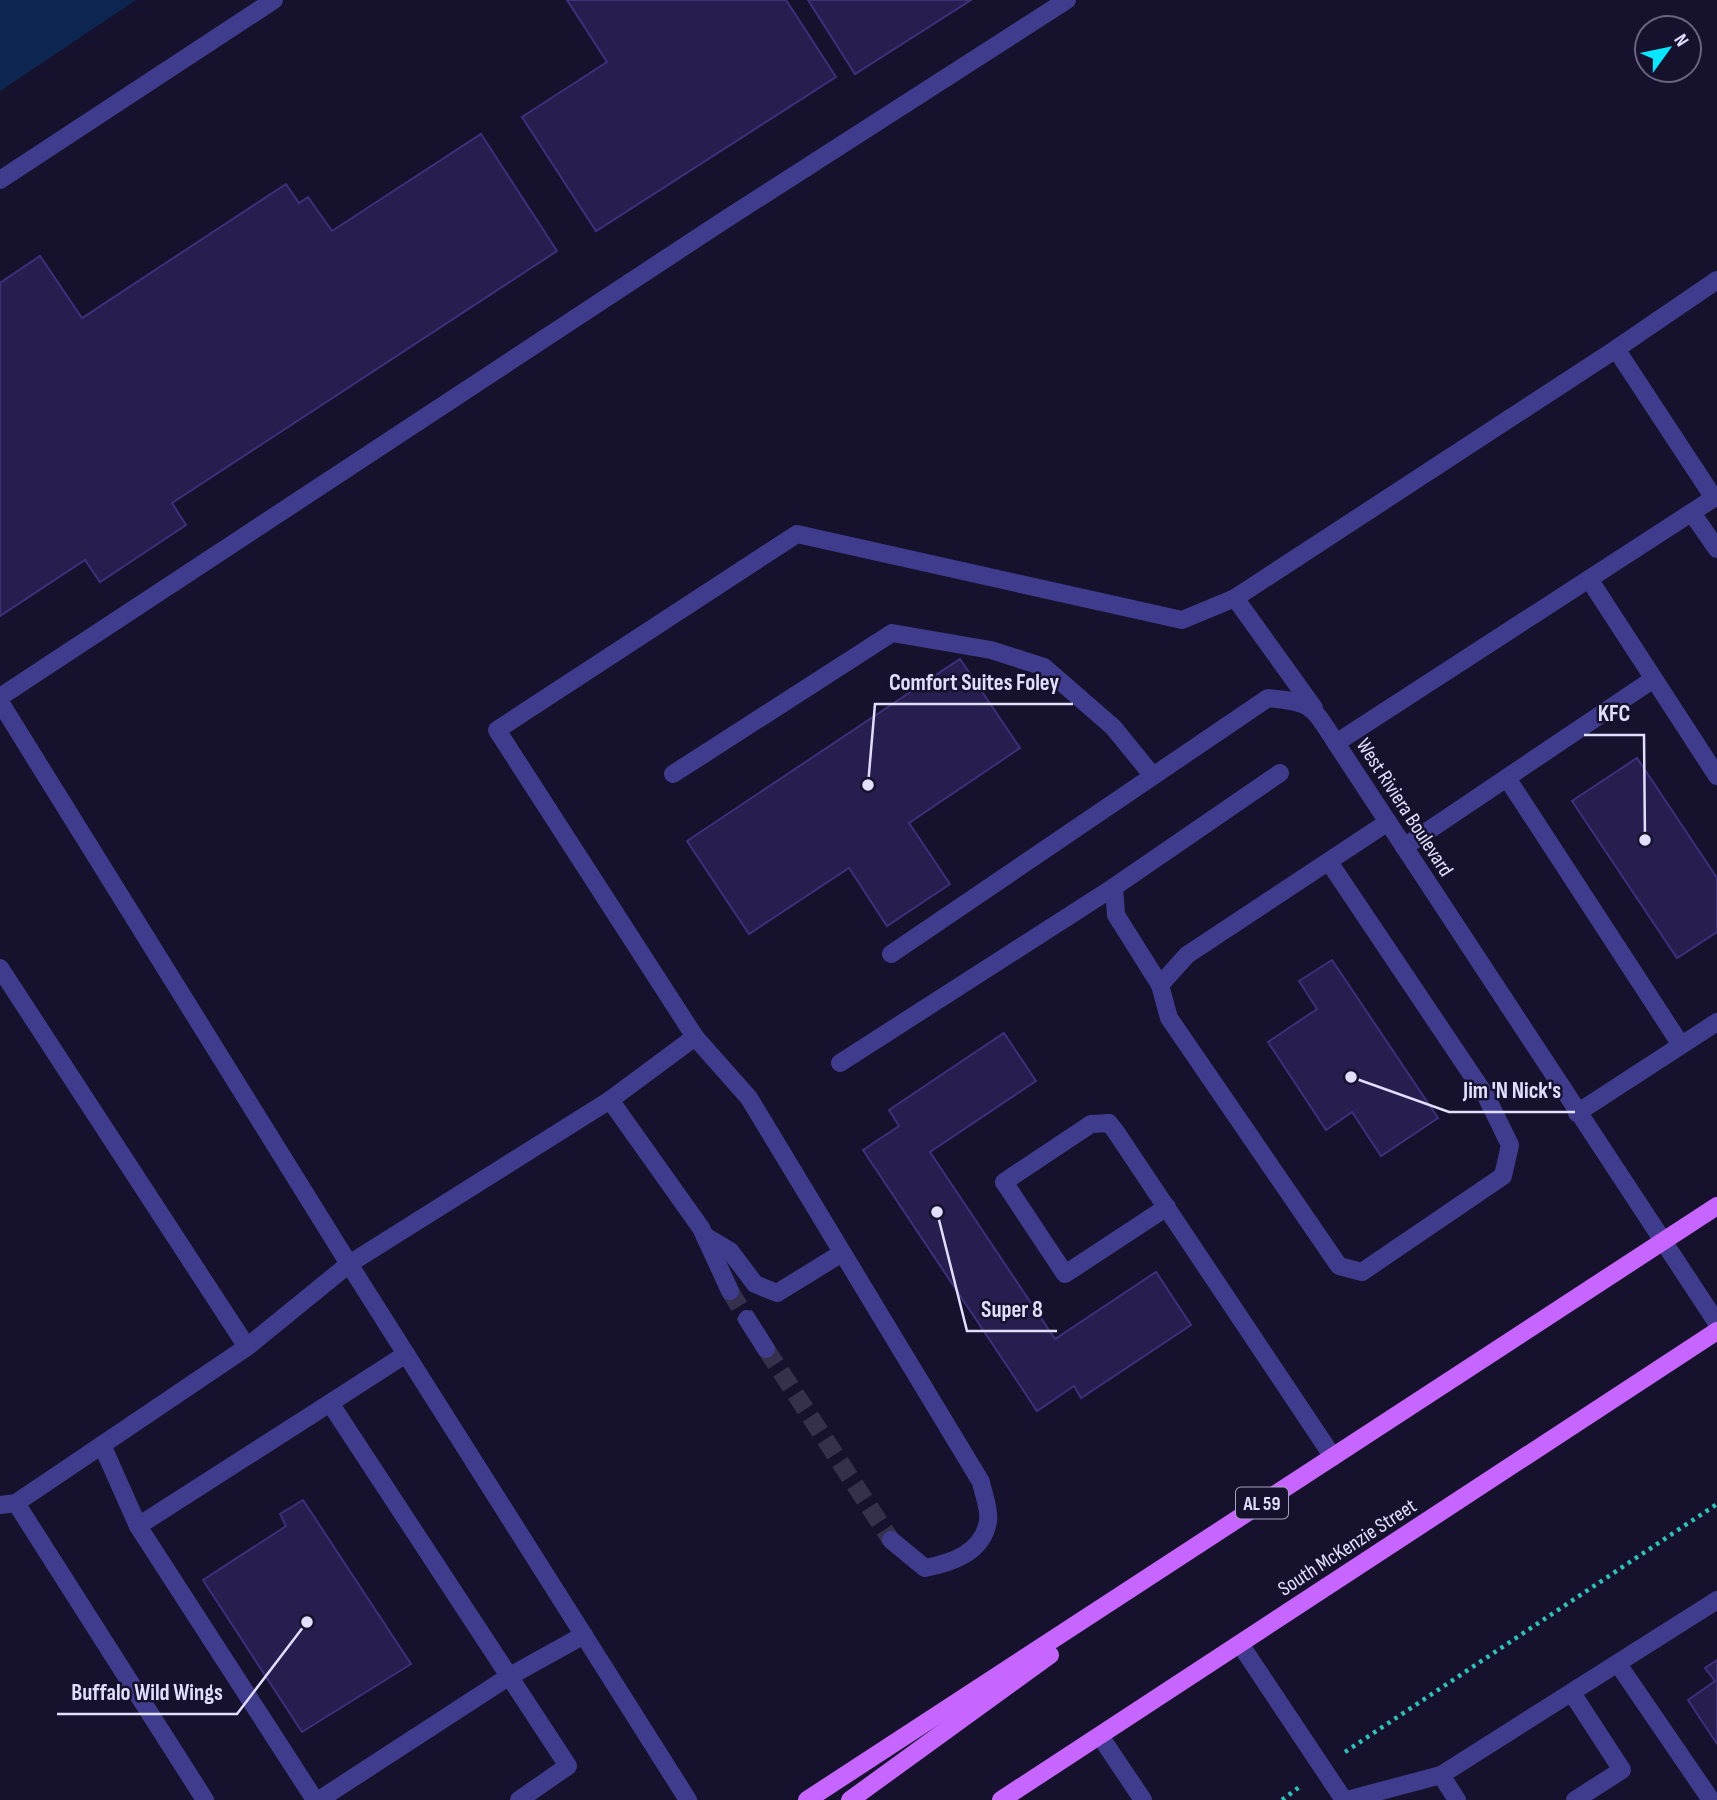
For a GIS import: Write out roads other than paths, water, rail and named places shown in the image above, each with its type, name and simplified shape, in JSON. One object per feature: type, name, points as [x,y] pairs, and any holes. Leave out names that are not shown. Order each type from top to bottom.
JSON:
[{"type":"main road","name":"AL 59","points":[[807,1800],[1717,1206]]},
{"type":"main road","name":"South McKenzie Street","points":[[1001,1800],[1717,1331]]},
{"type":"main road","points":[[850,1800],[1231,1523]]},
{"type":"street","points":[[0,180],[274,0]]},
{"type":"street","points":[[0,697],[713,228],[1067,0]]},
{"type":"street","points":[[891,1540],[925,1568],[956,1563],[976,1545],[988,1521],[981,1482],[749,1098],[695,1037],[497,730],[797,534],[1182,620],[1235,598],[1717,281]]},
{"type":"street","points":[[1616,349],[1716,497]]},
{"type":"street","name":"West Riviera Boulevard","points":[[1716,497],[1336,743],[1717,1323]]},
{"type":"street","points":[[1692,513],[1717,549]]},
{"type":"street","points":[[1589,579],[1652,680],[1717,776]]},
{"type":"street","points":[[1235,598],[1336,743]]},
{"type":"street","points":[[673,774],[892,633],[991,650],[1044,667],[1113,727],[1153,776]]},
{"type":"street","points":[[1404,847],[1652,680]]},
{"type":"street","points":[[891,954],[1268,698],[1290,700],[1314,708]]},
{"type":"street","points":[[0,702],[349,1264],[688,1800]]},
{"type":"street","points":[[841,1063],[1114,887],[1280,773]]},
{"type":"street","points":[[1507,778],[1681,1045]]},
{"type":"street","points":[[1160,985],[1187,955],[1388,822]]},
{"type":"street","points":[[1114,887],[1116,915],[1160,985],[1169,1018],[1339,1266],[1362,1272],[1503,1176],[1510,1145],[1486,1096],[1329,862]]},
{"type":"street","points":[[0,968],[247,1347]]},
{"type":"street","points":[[1577,1112],[1717,1021]]},
{"type":"street","points":[[205,1800],[8,1504],[102,1445],[247,1347],[349,1264],[610,1100],[695,1037]]},
{"type":"street","points":[[610,1100],[681,1197],[705,1236],[730,1291]]},
{"type":"street","points":[[1167,1207],[1065,1274],[1004,1182],[1091,1125],[1109,1123],[1167,1207],[1332,1457]]},
{"type":"street","points":[[705,1236],[730,1251],[755,1284],[777,1293],[842,1254]]},
{"type":"street","points":[[747,1319],[766,1349]]},
{"type":"street","points":[[138,1527],[406,1354]]},
{"type":"street","points":[[330,1403],[568,1766],[519,1800]]},
{"type":"street","points":[[102,1445],[138,1527],[317,1800],[508,1677],[584,1636]]},
{"type":"street","points":[[1240,1644],[1345,1800],[1441,1775],[1717,1600]]},
{"type":"street","points":[[1618,1664],[1711,1800]]},
{"type":"street","points":[[1572,1693],[1622,1770],[1575,1800]]},
{"type":"street","points":[[1100,1735],[1143,1800]]},
{"type":"street","points":[[1441,1775],[1457,1800]]},
{"type":"water","points":[[0,0],[136,0],[0,91]]},
{"type":"tunnel","points":[[730,1291],[747,1319]]},
{"type":"tunnel","points":[[766,1349],[891,1540]]},
{"type":"place","name":"Comfort Suites Foley","points":[[868,785]]},
{"type":"place","name":"KFC","points":[[1645,840]]},
{"type":"place","name":"Jim 'N Nick's","points":[[1351,1077]]},
{"type":"place","name":"Super 8","points":[[937,1212]]},
{"type":"place","name":"Buffalo Wild Wings","points":[[307,1622]]}]
